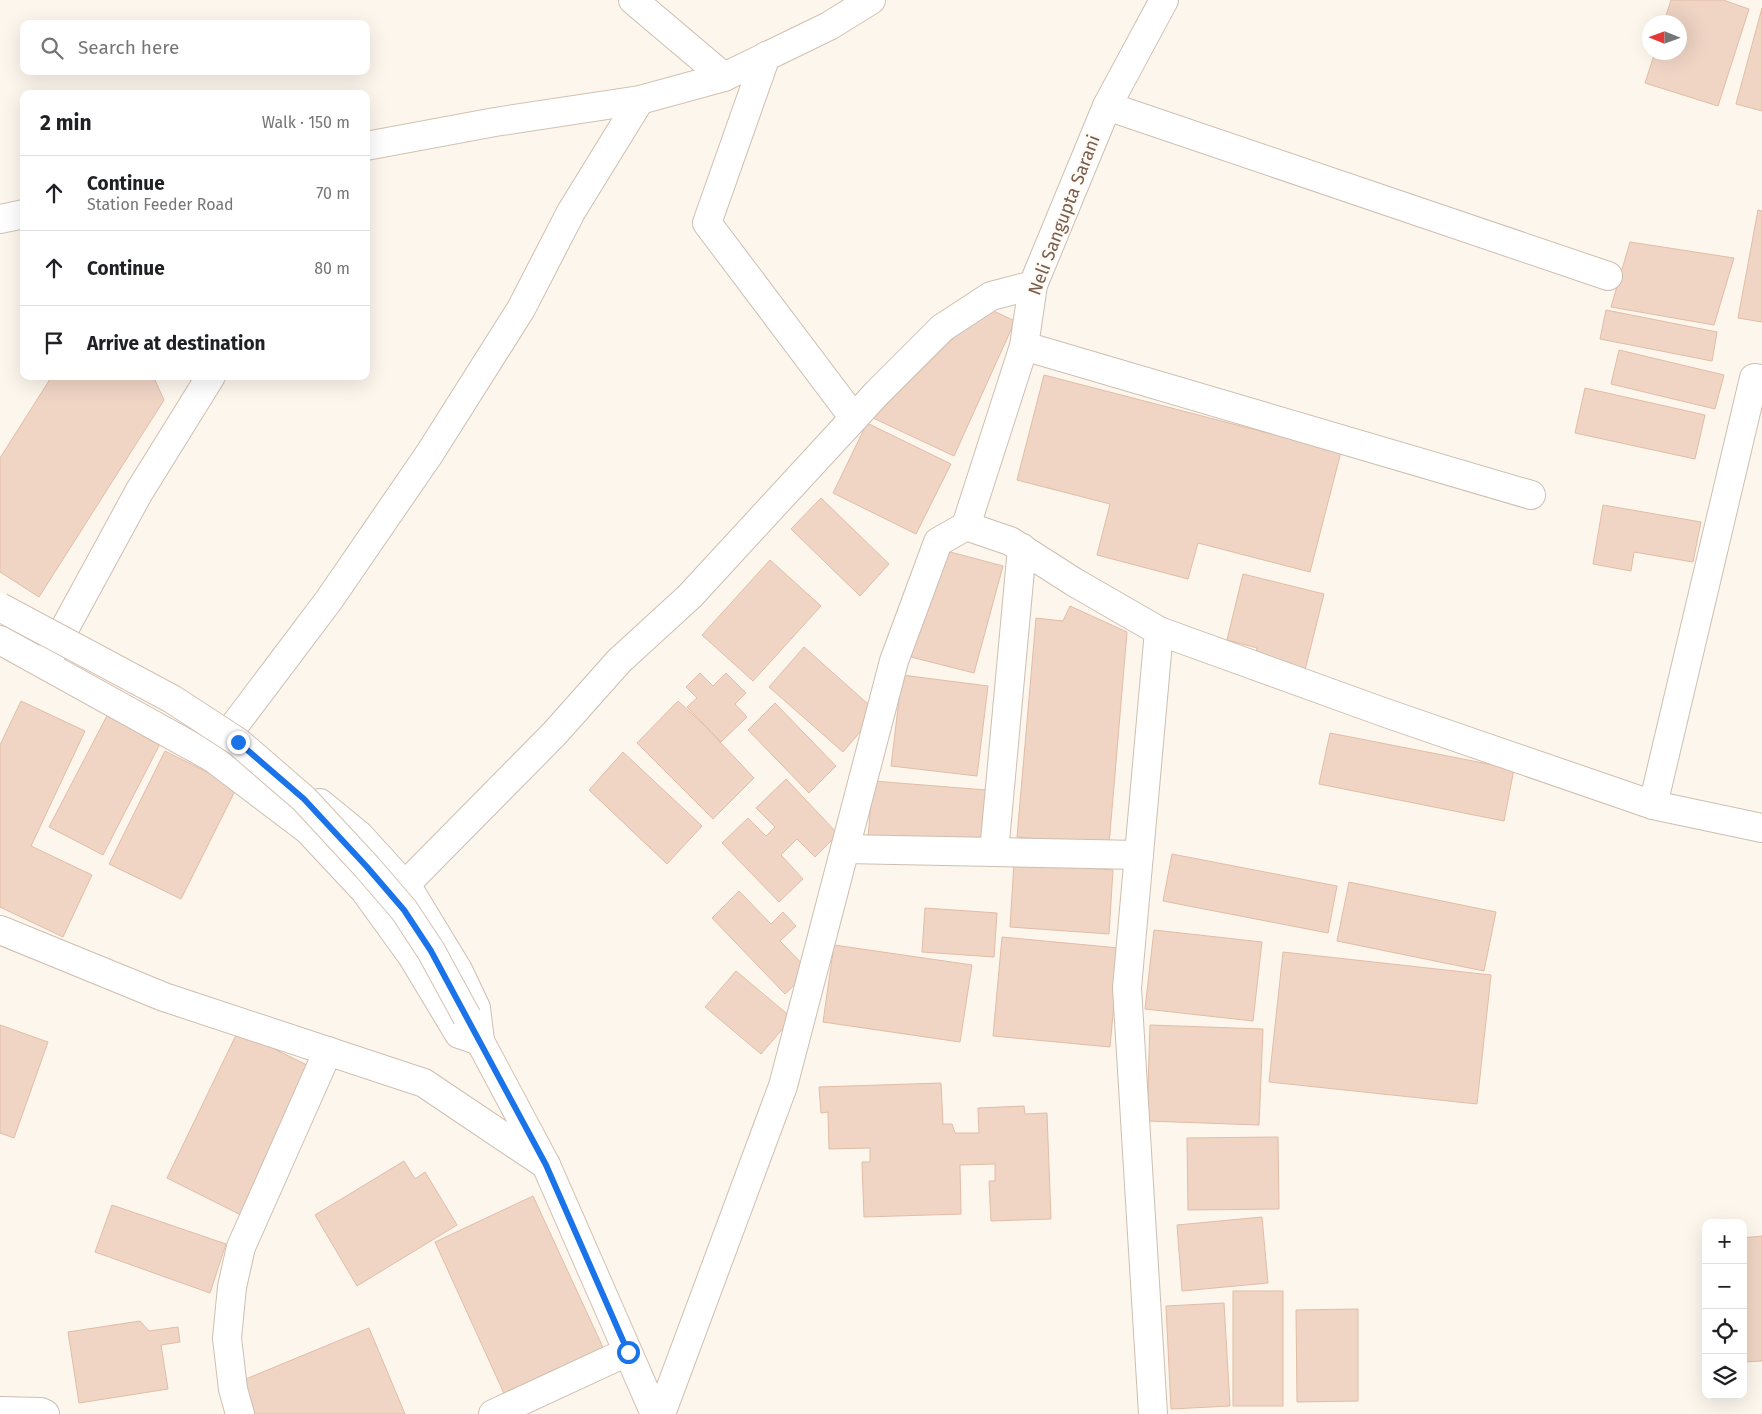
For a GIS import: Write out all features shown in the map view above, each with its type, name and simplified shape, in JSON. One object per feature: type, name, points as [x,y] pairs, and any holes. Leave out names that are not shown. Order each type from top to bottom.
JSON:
[{"type":"street","points":[[633,0],[724,77]]},
{"type":"street","points":[[370,145],[495,122],[640,100],[724,77],[829,26],[871,0]]},
{"type":"street","name":"Neli Sangupta Sarani","points":[[966,526],[1024,346],[1033,285],[1107,106],[1164,0]]},
{"type":"street","points":[[766,56],[707,223],[854,418]]},
{"type":"street","points":[[213,758],[231,730],[329,600],[430,453],[521,309],[571,212],[640,100]]},
{"type":"street","points":[[1107,106],[1608,276]]},
{"type":"street","points":[[0,219],[20,215]]},
{"type":"street","points":[[406,885],[555,733],[619,661],[697,589],[854,418],[942,328],[991,296],[1033,285]]},
{"type":"street","points":[[1024,346],[1531,495]]},
{"type":"street","points":[[1653,805],[1754,378],[1762,379]]},
{"type":"street","points":[[46,664],[140,492],[209,380]]},
{"type":"street","points":[[661,1414],[783,1086],[894,661],[938,542],[966,526],[1010,541],[1074,582],[1159,631],[1383,712],[1653,805],[1762,828]]},
{"type":"street","points":[[994,852],[1022,548]]},
{"type":"street","points":[[0,597],[181,698],[231,730],[359,835],[406,885],[458,970],[476,1008],[480,1041]]},
{"type":"street","points":[[0,607],[172,699],[238,742],[304,799],[404,910],[431,951],[546,1165],[655,1414]]},
{"type":"street","points":[[1153,1414],[1127,988],[1159,631]]},
{"type":"street","points":[[0,640],[213,758],[308,830],[365,891],[412,956],[459,1034],[480,1041]]},
{"type":"street","points":[[845,849],[1139,855]]},
{"type":"street","points":[[0,930],[164,997],[424,1083],[546,1165]]},
{"type":"street","points":[[240,1414],[233,1389],[227,1338],[232,1287],[240,1247],[328,1051]]},
{"type":"street","points":[[493,1414],[628,1352]]},
{"type":"street","points":[[0,1411],[40,1412],[45,1414]]},
{"type":"building","points":[[1671,0],[1723,0],[1749,9],[1718,106],[1645,83],[1652,60],[1687,60],[1687,15],[1666,15]]},
{"type":"building","points":[[1762,8],[1762,111],[1736,104]]},
{"type":"building","points":[[1758,210],[1762,211],[1762,322],[1738,318]]},
{"type":"building","points":[[1630,242],[1734,258],[1714,325],[1611,307]]},
{"type":"building","points":[[985,307],[1015,321],[954,456],[873,418]]},
{"type":"building","points":[[1606,310],[1717,332],[1712,361],[1600,339]]},
{"type":"building","points":[[1619,350],[1724,375],[1715,409],[1611,384]]},
{"type":"building","points":[[1044,375],[1341,452],[1310,572],[1198,543],[1188,579],[1097,555],[1110,504],[1017,480]]},
{"type":"building","points":[[49,380],[155,380],[164,400],[39,597],[0,572],[0,458]]},
{"type":"building","points":[[1585,388],[1705,415],[1695,459],[1575,433]]},
{"type":"building","points":[[867,423],[951,464],[916,534],[833,493]]},
{"type":"building","points":[[821,498],[889,564],[860,596],[791,529]]},
{"type":"building","points":[[1603,505],[1701,522],[1693,562],[1634,552],[1631,571],[1593,564]]},
{"type":"building","points":[[939,549],[1003,566],[974,673],[911,657]]},
{"type":"building","points":[[770,560],[821,606],[753,681],[702,635]]},
{"type":"building","points":[[1243,574],[1324,594],[1305,670],[1255,657],[1257,648],[1227,640]]},
{"type":"building","points":[[1070,606],[1127,632],[1109,845],[1017,837],[1036,618],[1063,621]]},
{"type":"building","points":[[804,647],[877,712],[843,752],[769,687]]},
{"type":"building","points":[[700,673],[713,686],[726,673],[746,693],[735,704],[747,717],[721,742],[687,707],[697,698],[686,687]]},
{"type":"building","points":[[902,675],[988,686],[977,776],[891,766]]},
{"type":"building","points":[[21,701],[85,731],[31,846],[92,875],[63,937],[0,907],[0,745]]},
{"type":"building","points":[[678,701],[704,725],[754,778],[713,819],[637,743]]},
{"type":"building","points":[[775,703],[836,766],[809,793],[748,730]]},
{"type":"building","points":[[110,710],[163,738],[103,855],[49,827]]},
{"type":"building","points":[[1330,733],[1514,769],[1504,821],[1319,784]]},
{"type":"building","points":[[165,751],[237,787],[181,899],[109,864]]},
{"type":"building","points":[[623,752],[702,826],[667,864],[589,790]]},
{"type":"building","points":[[786,779],[838,834],[815,857],[797,839],[781,855],[803,879],[779,902],[722,843],[748,818],[766,836],[775,827],[756,808]]},
{"type":"building","points":[[873,781],[986,790],[982,846],[868,837]]},
{"type":"building","points":[[1172,854],[1337,886],[1328,933],[1163,901]]},
{"type":"building","points":[[1014,863],[1113,870],[1109,934],[1010,927]]},
{"type":"building","points":[[1349,882],[1496,912],[1484,971],[1337,941]]},
{"type":"building","points":[[739,891],[771,924],[783,912],[796,926],[780,941],[809,971],[785,994],[712,918]]},
{"type":"building","points":[[925,908],[997,913],[994,957],[922,952]]},
{"type":"building","points":[[1154,930],[1262,942],[1253,1021],[1145,1009]]},
{"type":"building","points":[[1002,937],[1119,948],[1110,1047],[993,1036]]},
{"type":"building","points":[[834,945],[972,965],[960,1042],[823,1022]]},
{"type":"building","points":[[1283,952],[1491,975],[1477,1104],[1269,1082]]},
{"type":"building","points":[[736,971],[792,1018],[761,1054],[705,1007]]},
{"type":"building","points":[[0,1025],[48,1042],[14,1138],[0,1133]]},
{"type":"building","points":[[1150,1025],[1263,1029],[1259,1125],[1147,1121]]},
{"type":"building","points":[[238,1031],[315,1069],[243,1216],[167,1178]]},
{"type":"building","points":[[941,1083],[943,1124],[952,1124],[955,1133],[979,1133],[978,1108],[1024,1106],[1025,1114],[1047,1113],[1051,1219],[991,1221],[989,1181],[995,1181],[995,1164],[960,1165],[961,1214],[864,1217],[862,1162],[870,1162],[870,1148],[829,1149],[828,1112],[821,1113],[819,1087]]},
{"type":"building","points":[[1278,1137],[1279,1209],[1188,1210],[1187,1138]]},
{"type":"building","points":[[404,1161],[415,1179],[425,1172],[457,1225],[357,1286],[315,1215]]},
{"type":"building","points":[[533,1196],[606,1354],[507,1400],[435,1242]]},
{"type":"building","points":[[112,1205],[226,1244],[210,1293],[95,1252]]},
{"type":"building","points":[[1262,1217],[1268,1283],[1182,1291],[1177,1225]]},
{"type":"building","points":[[1762,1236],[1762,1361],[1747,1362],[1747,1238]]},
{"type":"building","points":[[1233,1291],[1283,1291],[1283,1406],[1233,1406]]},
{"type":"building","points":[[1224,1303],[1230,1406],[1171,1409],[1166,1306]]},
{"type":"building","points":[[1358,1309],[1358,1401],[1297,1402],[1296,1310]]},
{"type":"building","points":[[140,1321],[149,1331],[178,1327],[180,1342],[161,1345],[168,1389],[79,1403],[68,1332]]},
{"type":"building","points":[[369,1328],[405,1414],[255,1414],[241,1381]]},
{"type":"route","points":[[238,742],[304,799],[367,867],[404,910],[431,951],[546,1165],[628,1352]]}]
